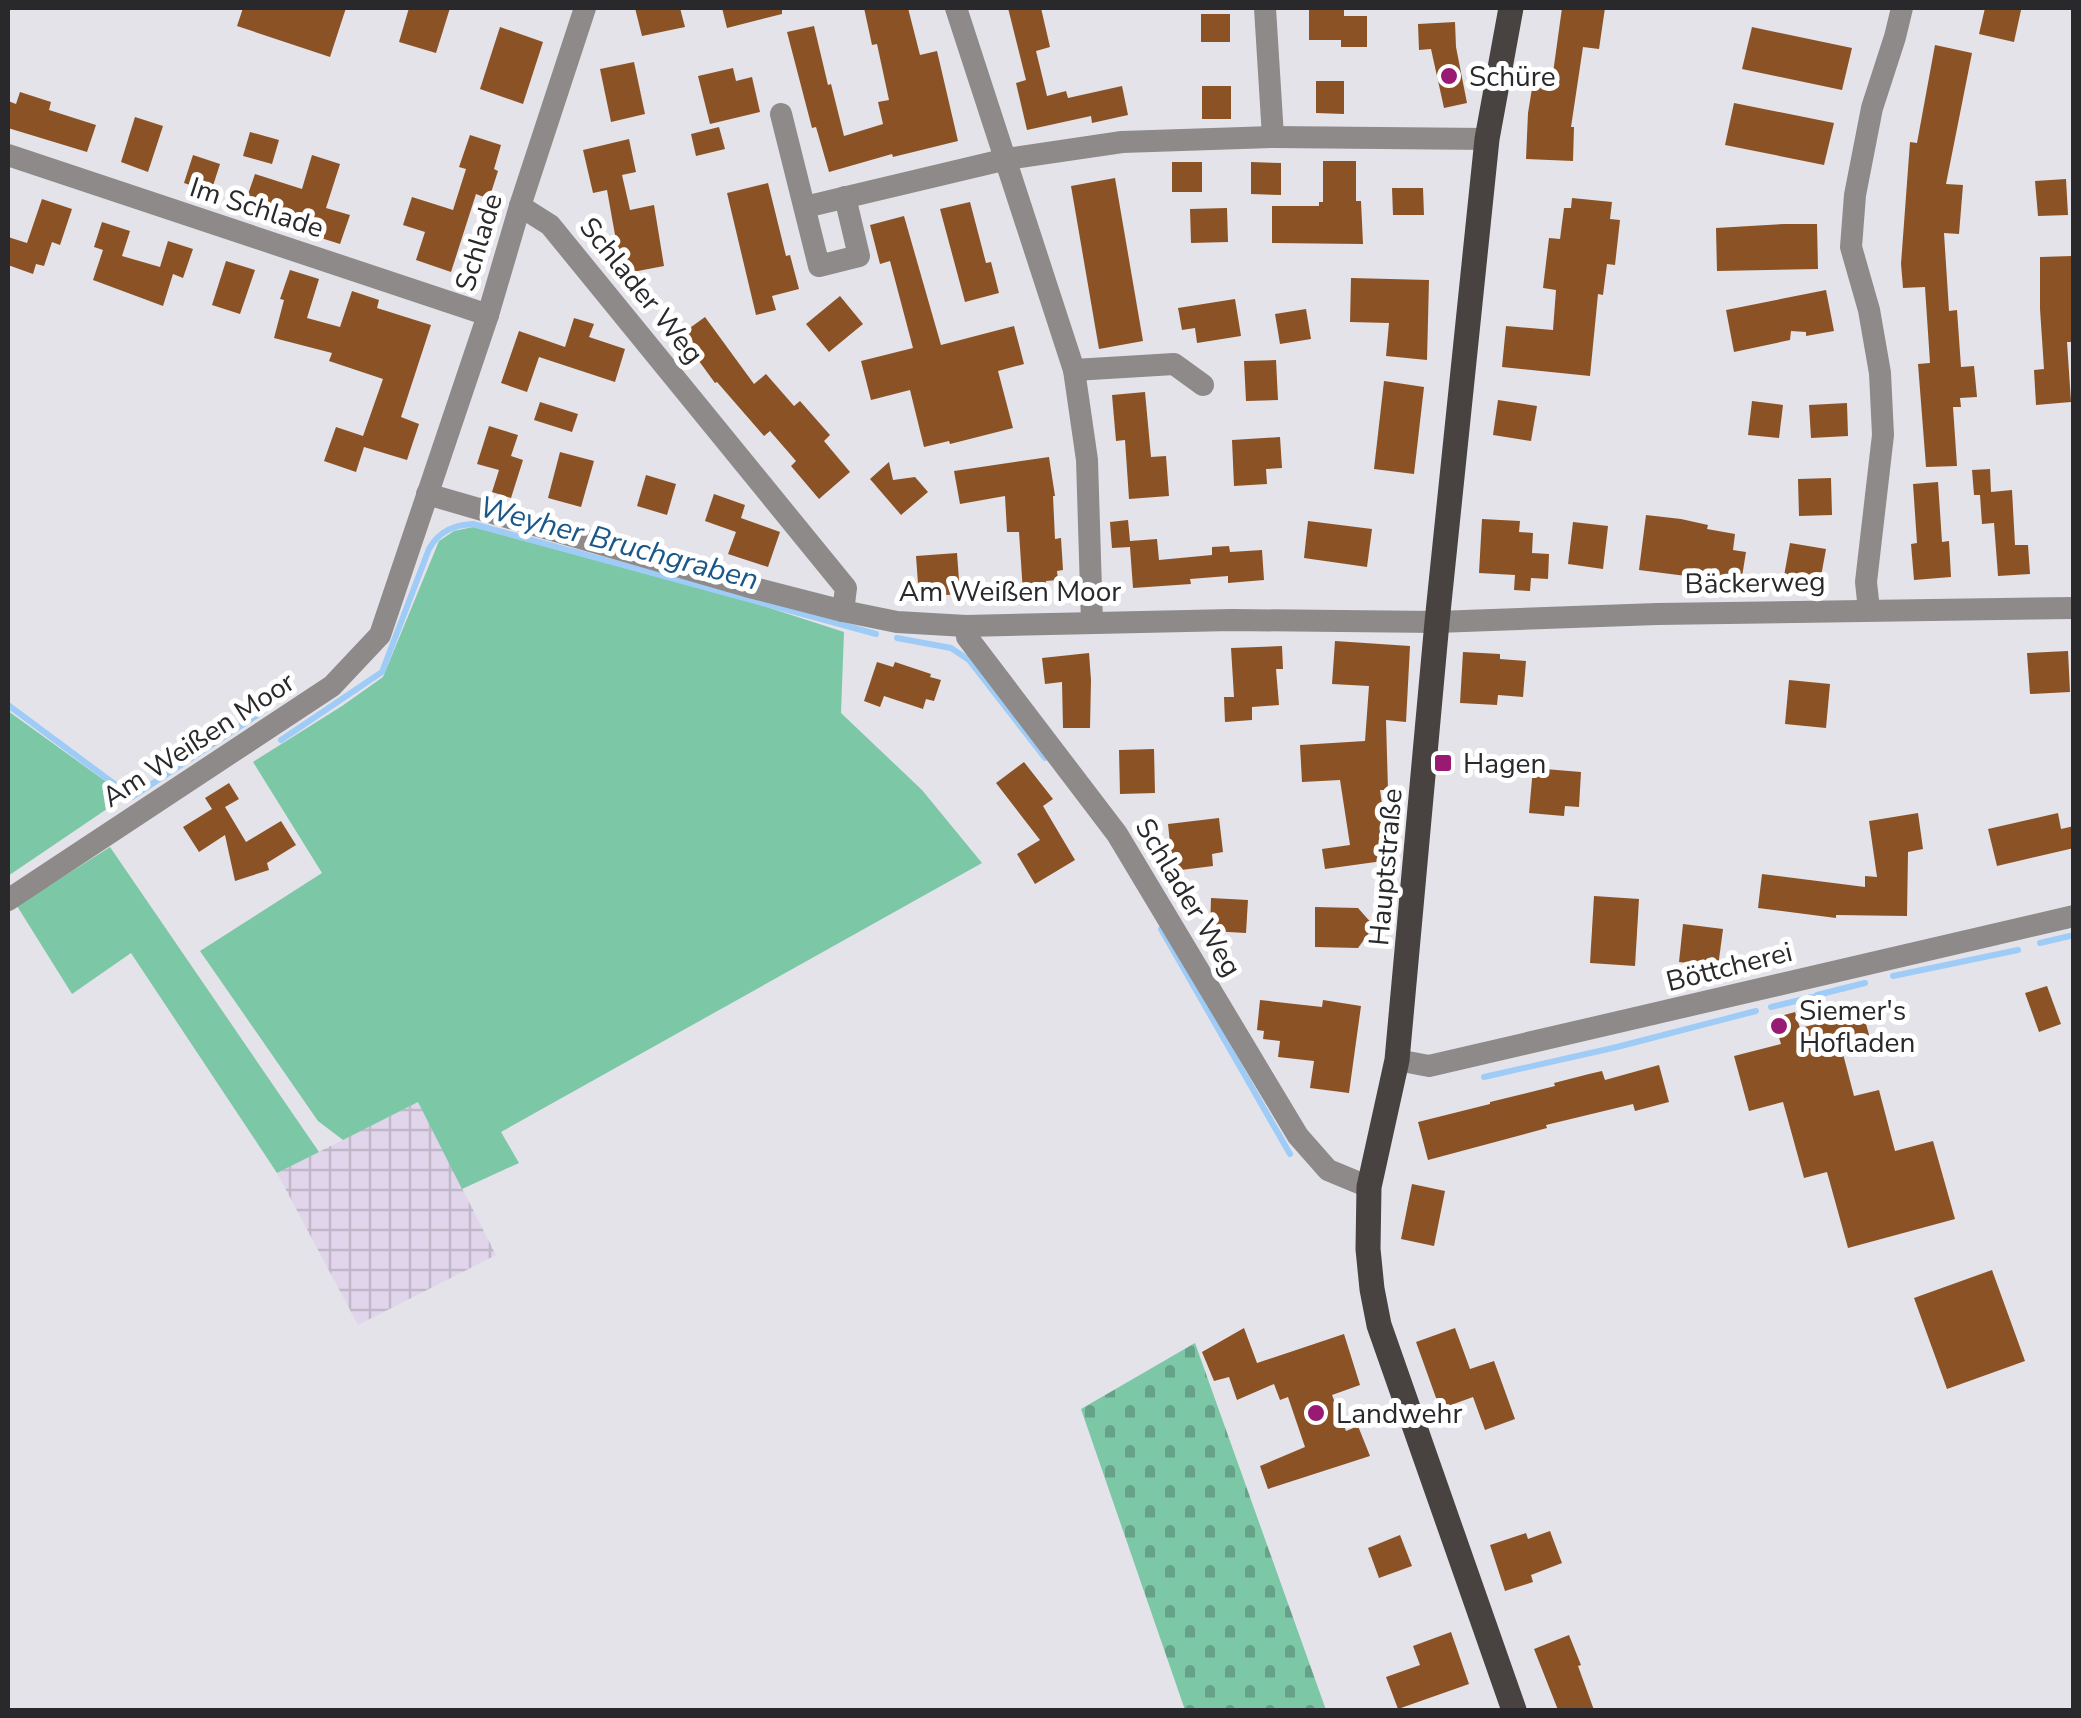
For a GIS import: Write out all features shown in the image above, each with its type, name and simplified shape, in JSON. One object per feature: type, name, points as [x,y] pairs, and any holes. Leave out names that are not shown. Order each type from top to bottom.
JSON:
[{"type":"main road","name":"Hauptstraße","points":[[1511,8],[1487,138],[1397,1060],[1369,1188],[1368,1250],[1379,1325],[1514,1710]]},
{"type":"street","name":"Schlade","points":[[427,494],[585,8]]},
{"type":"street","points":[[956,8],[1074,370],[1087,460],[1092,623]]},
{"type":"street","points":[[1265,8],[1273,136]]},
{"type":"street","points":[[1869,610],[1866,582],[1884,435],[1872,326],[1851,247],[1855,194],[1870,117],[1902,8]]},
{"type":"street","points":[[781,114],[819,266],[859,256],[846,197]]},
{"type":"street","points":[[805,207],[1007,159],[1122,142],[1273,136],[1487,138]]},
{"type":"street","name":"Im Schlade","points":[[8,155],[488,315]]},
{"type":"street","name":"Schlader Weg","points":[[520,206],[550,225],[846,588],[843,612]]},
{"type":"street","points":[[1074,370],[1174,364],[1203,385]]},
{"type":"street","name":"Am Weißen Moor","points":[[8,900],[332,686],[380,634],[427,494],[746,586],[897,622],[966,626],[1232,620],[1437,622]]},
{"type":"street","name":"Bäckerweg","points":[[1437,622],[2074,608]]},
{"type":"street","name":"Schlader Weg","points":[[966,626],[967,637],[1117,834],[1298,1136],[1328,1170],[1369,1188]]},
{"type":"street","name":"Böttcherei","points":[[1397,1060],[1430,1066],[2074,916]]},
{"type":"shaded area","points":[[418,1102],[496,1255],[358,1325],[277,1173]]},
{"type":"green space","points":[[473,527],[745,600],[844,632],[841,713],[922,790],[982,863],[501,1132],[519,1163],[462,1189],[418,1102],[343,1140],[318,1121],[200,951],[322,873],[253,762],[383,677],[439,541],[454,531]]},
{"type":"green space","points":[[8,711],[126,796],[8,876]]},
{"type":"green space","points":[[110,847],[319,1152],[277,1173],[131,953],[72,994],[17,906]]},
{"type":"green space","points":[[1195,1343],[1326,1710],[1185,1710],[1081,1409]]},
{"type":"building","points":[[243,8],[346,8],[330,57],[237,26]]},
{"type":"building","points":[[409,8],[450,8],[436,53],[399,42]]},
{"type":"building","points":[[635,8],[680,8],[685,27],[642,36]]},
{"type":"building","points":[[722,8],[782,8],[782,14],[727,28]]},
{"type":"building","points":[[864,8],[908,8],[920,55],[937,51],[958,141],[829,172],[816,127],[812,128],[787,32],[814,26],[844,136],[883,124],[878,102],[889,100],[877,44],[872,45]]},
{"type":"building","points":[[1008,8],[1041,8],[1050,47],[1036,51],[1047,96],[1066,91],[1068,98],[1122,86],[1128,115],[1092,123],[1091,116],[1027,130],[1016,83],[1026,80]]},
{"type":"building","points":[[1309,8],[1344,8],[1344,16],[1367,16],[1367,47],[1341,47],[1341,40],[1309,40]]},
{"type":"building","points":[[1562,8],[1605,8],[1599,49],[1583,47],[1571,127],[1573,161],[1526,159],[1535,70],[1553,73]]},
{"type":"building","points":[[1985,8],[2021,10],[2014,42],[1979,34]]},
{"type":"building","points":[[1201,14],[1230,14],[1230,42],[1201,42]]},
{"type":"building","name":"Schüre","points":[[1455,22],[1467,103],[1444,108],[1431,49],[1419,50],[1418,24]]},
{"type":"building","points":[[500,27],[543,42],[523,104],[480,89]]},
{"type":"building","points":[[1752,27],[1852,48],[1842,90],[1742,69]]},
{"type":"building","points":[[1935,45],[1972,53],[1946,184],[1963,185],[1959,234],[1944,233],[1949,311],[1957,310],[1961,367],[1974,366],[1977,397],[1960,398],[1961,407],[1953,407],[1957,466],[1926,467],[1918,364],[1930,363],[1925,287],[1903,288],[1901,264],[1910,142],[1917,143]]},
{"type":"building","points":[[634,62],[645,114],[611,122],[600,69]]},
{"type":"building","points":[[733,68],[736,81],[752,77],[760,112],[710,124],[698,76]]},
{"type":"building","points":[[1316,81],[1344,81],[1344,114],[1316,113]]},
{"type":"building","points":[[1202,86],[1231,86],[1231,119],[1202,119]]},
{"type":"building","points":[[20,92],[51,102],[49,110],[96,125],[87,152],[8,128],[8,101],[16,104]]},
{"type":"building","points":[[1734,103],[1834,123],[1824,165],[1725,145]]},
{"type":"building","points":[[135,117],[163,126],[148,172],[121,162]]},
{"type":"building","points":[[719,127],[725,149],[696,156],[691,134]]},
{"type":"building","points":[[250,132],[279,140],[272,164],[243,156]]},
{"type":"building","points":[[470,135],[501,145],[494,169],[498,171],[489,199],[476,194],[451,272],[416,260],[425,232],[403,225],[412,197],[453,210],[466,169],[459,167]]},
{"type":"building","points":[[629,139],[636,172],[622,175],[630,210],[654,205],[664,266],[622,274],[607,190],[593,193],[583,150]]},
{"type":"building","points":[[193,155],[220,164],[211,192],[184,183]]},
{"type":"building","points":[[312,155],[340,164],[326,208],[350,215],[340,244],[302,232],[305,222],[245,203],[255,174],[302,189]]},
{"type":"building","points":[[1323,161],[1356,161],[1356,201],[1361,201],[1363,244],[1272,243],[1272,206],[1319,206],[1323,202]]},
{"type":"building","points":[[1172,162],[1202,162],[1202,192],[1172,192]]},
{"type":"building","points":[[1251,162],[1281,163],[1281,195],[1251,194]]},
{"type":"building","points":[[1115,178],[1143,341],[1099,349],[1071,186]]},
{"type":"building","points":[[2066,179],[2068,215],[2038,216],[2035,181]]},
{"type":"building","points":[[768,183],[786,256],[790,255],[799,289],[772,296],[776,310],[756,315],[727,193]]},
{"type":"building","points":[[1392,188],[1423,188],[1424,215],[1393,215]]},
{"type":"building","points":[[1572,198],[1612,202],[1610,219],[1620,220],[1615,265],[1607,264],[1603,295],[1598,294],[1590,376],[1502,367],[1506,326],[1553,330],[1556,290],[1543,288],[1549,238],[1560,239],[1564,208],[1571,208]]},
{"type":"building","points":[[42,199],[72,209],[60,245],[52,242],[44,266],[36,264],[33,274],[8,265],[8,237],[27,243]]},
{"type":"building","points":[[970,202],[986,263],[991,262],[999,293],[965,302],[940,209]]},
{"type":"building","points":[[1227,208],[1228,242],[1191,243],[1190,209]]},
{"type":"building","points":[[904,216],[941,345],[1014,326],[1024,364],[998,371],[1013,428],[924,447],[910,390],[871,400],[861,361],[913,348],[890,261],[880,264],[870,225]]},
{"type":"building","points":[[102,222],[130,231],[122,256],[160,267],[168,241],[193,249],[183,278],[173,274],[163,306],[93,280],[103,250],[94,247]]},
{"type":"building","points":[[1817,224],[1818,269],[1717,271],[1716,228]]},
{"type":"building","points":[[2072,256],[2074,342],[2067,342],[2071,402],[2036,405],[2034,370],[2044,369],[2040,257]]},
{"type":"building","points":[[226,261],[255,270],[240,314],[212,305]]},
{"type":"building","points":[[290,270],[319,279],[307,318],[340,327],[352,291],[379,300],[377,308],[431,325],[401,417],[419,424],[407,460],[364,447],[356,472],[324,461],[336,427],[363,436],[383,379],[329,361],[332,353],[274,338],[284,300],[280,299]]},
{"type":"building","points":[[1351,278],[1429,280],[1427,360],[1386,356],[1389,323],[1350,322]]},
{"type":"building","points":[[1826,290],[1834,331],[1806,336],[1806,332],[1791,331],[1790,340],[1734,352],[1726,310]]},
{"type":"building","points":[[840,296],[863,324],[829,352],[806,324]]},
{"type":"building","points":[[1235,299],[1241,336],[1197,343],[1195,328],[1182,330],[1178,308]]},
{"type":"building","points":[[1306,309],[1311,339],[1280,344],[1275,314]]},
{"type":"building","points":[[705,317],[754,384],[766,374],[794,406],[800,401],[830,435],[824,441],[850,472],[819,499],[791,466],[796,461],[770,431],[764,436],[715,383],[680,335]]},
{"type":"building","points":[[574,318],[594,324],[589,337],[625,349],[615,382],[539,357],[527,392],[501,383],[519,331],[565,347]]},
{"type":"building","points":[[1276,360],[1278,400],[1246,401],[1244,361]]},
{"type":"building","points":[[1384,381],[1424,387],[1414,474],[1374,469]]},
{"type":"building","points":[[1145,392],[1151,457],[1166,456],[1169,496],[1129,499],[1125,440],[1116,441],[1112,395]]},
{"type":"building","points":[[1498,400],[1537,406],[1531,441],[1493,435]]},
{"type":"building","points":[[1752,401],[1783,405],[1779,438],[1748,435]]},
{"type":"building","points":[[540,402],[578,414],[572,432],[534,420]]},
{"type":"building","points":[[1847,403],[1848,436],[1811,438],[1809,405]]},
{"type":"building","points":[[489,426],[518,435],[511,456],[523,460],[511,498],[492,492],[499,470],[477,464]]},
{"type":"building","points":[[1280,437],[1282,468],[1266,469],[1267,484],[1234,486],[1232,440]]},
{"type":"building","points":[[560,452],[594,461],[581,507],[548,498]]},
{"type":"building","points":[[1049,457],[1055,496],[1055,539],[1061,538],[1063,570],[1057,571],[1058,580],[1046,581],[1047,592],[1023,593],[1019,532],[1007,532],[1005,496],[960,504],[954,471]]},
{"type":"building","points":[[889,462],[893,480],[915,477],[928,492],[901,515],[870,479]]},
{"type":"building","points":[[1990,469],[1991,492],[2012,490],[2015,545],[2028,545],[2030,574],[1998,576],[1994,523],[1982,524],[1980,495],[1974,495],[1972,470]]},
{"type":"building","points":[[646,475],[676,484],[667,515],[637,506]]},
{"type":"building","points":[[1831,478],[1832,515],[1799,516],[1798,479]]},
{"type":"building","points":[[1938,482],[1942,542],[1949,541],[1951,577],[1914,580],[1911,544],[1917,543],[1913,484]]},
{"type":"building","points":[[714,494],[745,505],[741,518],[780,532],[768,567],[728,554],[736,532],[705,521]]},
{"type":"building","points":[[1646,515],[1681,519],[1735,534],[1733,550],[1746,552],[1741,583],[1639,570]]},
{"type":"building","points":[[1482,519],[1520,521],[1519,532],[1533,533],[1532,553],[1549,554],[1548,579],[1531,578],[1530,591],[1514,590],[1515,575],[1479,573]]},
{"type":"building","points":[[1128,520],[1130,541],[1157,539],[1159,560],[1212,555],[1212,547],[1229,546],[1230,552],[1262,550],[1264,580],[1228,583],[1228,576],[1190,579],[1191,584],[1133,588],[1130,547],[1112,548],[1110,522]]},
{"type":"building","points":[[1308,521],[1372,529],[1367,567],[1304,558]]},
{"type":"building","points":[[1573,522],[1608,526],[1603,569],[1568,564]]},
{"type":"building","points":[[1790,543],[1826,549],[1820,582],[1784,576]]},
{"type":"building","points":[[957,553],[960,594],[919,597],[916,556]]},
{"type":"building","points":[[1335,641],[1410,646],[1406,722],[1386,720],[1388,790],[1380,790],[1390,860],[1325,869],[1322,849],[1350,845],[1340,780],[1302,782],[1300,745],[1365,741],[1369,686],[1332,684]]},
{"type":"building","points":[[1282,646],[1283,669],[1276,669],[1279,705],[1252,707],[1252,720],[1225,722],[1224,697],[1234,697],[1231,648]]},
{"type":"building","points":[[2068,651],[2070,692],[2030,694],[2027,653]]},
{"type":"building","points":[[1463,652],[1500,654],[1500,659],[1526,661],[1523,697],[1498,695],[1497,705],[1460,703]]},
{"type":"building","points":[[1089,653],[1090,728],[1063,728],[1062,682],[1045,684],[1042,658]]},
{"type":"building","points":[[877,662],[893,667],[895,662],[941,680],[934,701],[926,699],[923,709],[884,696],[880,707],[864,701]]},
{"type":"building","points":[[1789,680],[1830,684],[1826,728],[1785,724]]},
{"type":"building","points":[[1154,749],[1155,793],[1120,794],[1119,750]]},
{"type":"building","points":[[1024,762],[1053,799],[1043,806],[1075,860],[1035,884],[1017,854],[1040,840],[996,783]]},
{"type":"building","points":[[1533,768],[1581,772],[1579,807],[1565,806],[1564,816],[1529,813]]},
{"type":"building","points":[[229,783],[239,799],[225,807],[246,842],[281,821],[296,845],[267,863],[269,870],[235,881],[225,835],[199,852],[183,827],[212,809],[205,798]]},
{"type":"building","points":[[1918,813],[1923,849],[1908,852],[1907,916],[1836,918],[1758,908],[1762,874],[1865,887],[1865,876],[1877,877],[1869,821]]},
{"type":"building","points":[[2058,813],[2061,829],[2074,826],[2074,848],[1997,866],[1988,829]]},
{"type":"building","points":[[1219,818],[1223,852],[1212,854],[1213,866],[1173,871],[1168,824]]},
{"type":"building","points":[[1594,896],[1639,899],[1635,966],[1590,963]]},
{"type":"building","points":[[1211,898],[1248,900],[1246,933],[1210,931]]},
{"type":"building","points":[[1315,907],[1358,908],[1374,926],[1358,948],[1315,947]]},
{"type":"building","points":[[1683,924],[1723,929],[1718,967],[1679,962]]},
{"type":"building","points":[[2047,986],[2061,1024],[2039,1032],[2025,993]]},
{"type":"building","points":[[1260,1000],[1322,1007],[1323,1000],[1361,1006],[1349,1093],[1310,1088],[1314,1061],[1278,1057],[1280,1041],[1263,1039],[1264,1031],[1257,1030]]},
{"type":"building","points":[[1795,1012],[1800,1028],[1863,1013],[1871,1042],[1842,1050],[1854,1096],[1879,1090],[1895,1151],[1933,1141],[1955,1219],[1848,1248],[1827,1172],[1804,1178],[1783,1102],[1749,1111],[1734,1056],[1781,1044],[1773,1018]]},
{"type":"building","points":[[1659,1065],[1669,1102],[1635,1111],[1633,1104],[1428,1160],[1418,1122],[1589,1074],[1602,1071],[1605,1080]]},
{"type":"building","points":[[1412,1184],[1445,1191],[1434,1246],[1401,1239]]},
{"type":"building","points":[[1992,1270],[2025,1361],[1947,1389],[1914,1298]]},
{"type":"building","name":"Landwehr","points":[[1244,1328],[1257,1363],[1344,1334],[1360,1385],[1332,1395],[1346,1431],[1358,1426],[1370,1456],[1268,1489],[1260,1466],[1305,1447],[1288,1397],[1280,1400],[1274,1384],[1237,1400],[1229,1377],[1214,1381],[1202,1352]]},
{"type":"building","points":[[1455,1328],[1470,1369],[1494,1361],[1515,1419],[1485,1430],[1473,1397],[1440,1409],[1416,1342]]},
{"type":"building","points":[[1550,1531],[1562,1563],[1531,1575],[1533,1582],[1505,1591],[1490,1545],[1526,1533],[1528,1539]]},
{"type":"building","points":[[1400,1535],[1412,1566],[1379,1578],[1368,1548]]},
{"type":"building","points":[[1451,1632],[1469,1684],[1398,1709],[1386,1677],[1420,1665],[1413,1646]]},
{"type":"building","points":[[1569,1635],[1594,1710],[1558,1710],[1534,1649]]},
{"type":"waterway","name":"Weyher Bruchgraben","points":[[281,740],[382,672],[429,549],[442,533],[466,525],[876,634]]},
{"type":"waterway","name":"Weyher Bruchgraben","points":[[897,638],[951,648],[969,660],[1045,758]]},
{"type":"waterway","name":"Weyher Bruchgraben","points":[[8,705],[132,797],[262,712]]},
{"type":"waterway","name":"Weyher Bruchgraben","points":[[1161,929],[1290,1154]]},
{"type":"waterway","name":"Weyher Bruchgraben","points":[[2040,943],[2074,935]]},
{"type":"waterway","name":"Weyher Bruchgraben","points":[[1893,976],[2018,950]]},
{"type":"waterway","name":"Weyher Bruchgraben","points":[[1817,995],[1865,983]]},
{"type":"waterway","name":"Weyher Bruchgraben","points":[[1771,1007],[1812,997]]},
{"type":"waterway","name":"Weyher Bruchgraben","points":[[1484,1077],[1756,1011]]},
{"type":"place","name":"Schüre","points":[[1449,76]]},
{"type":"place","name":"Hagen","points":[[1443,763]]},
{"type":"place","name":"Siemer's Hofladen","points":[[1779,1026]]},
{"type":"place","name":"Landwehr","points":[[1316,1413]]}]
